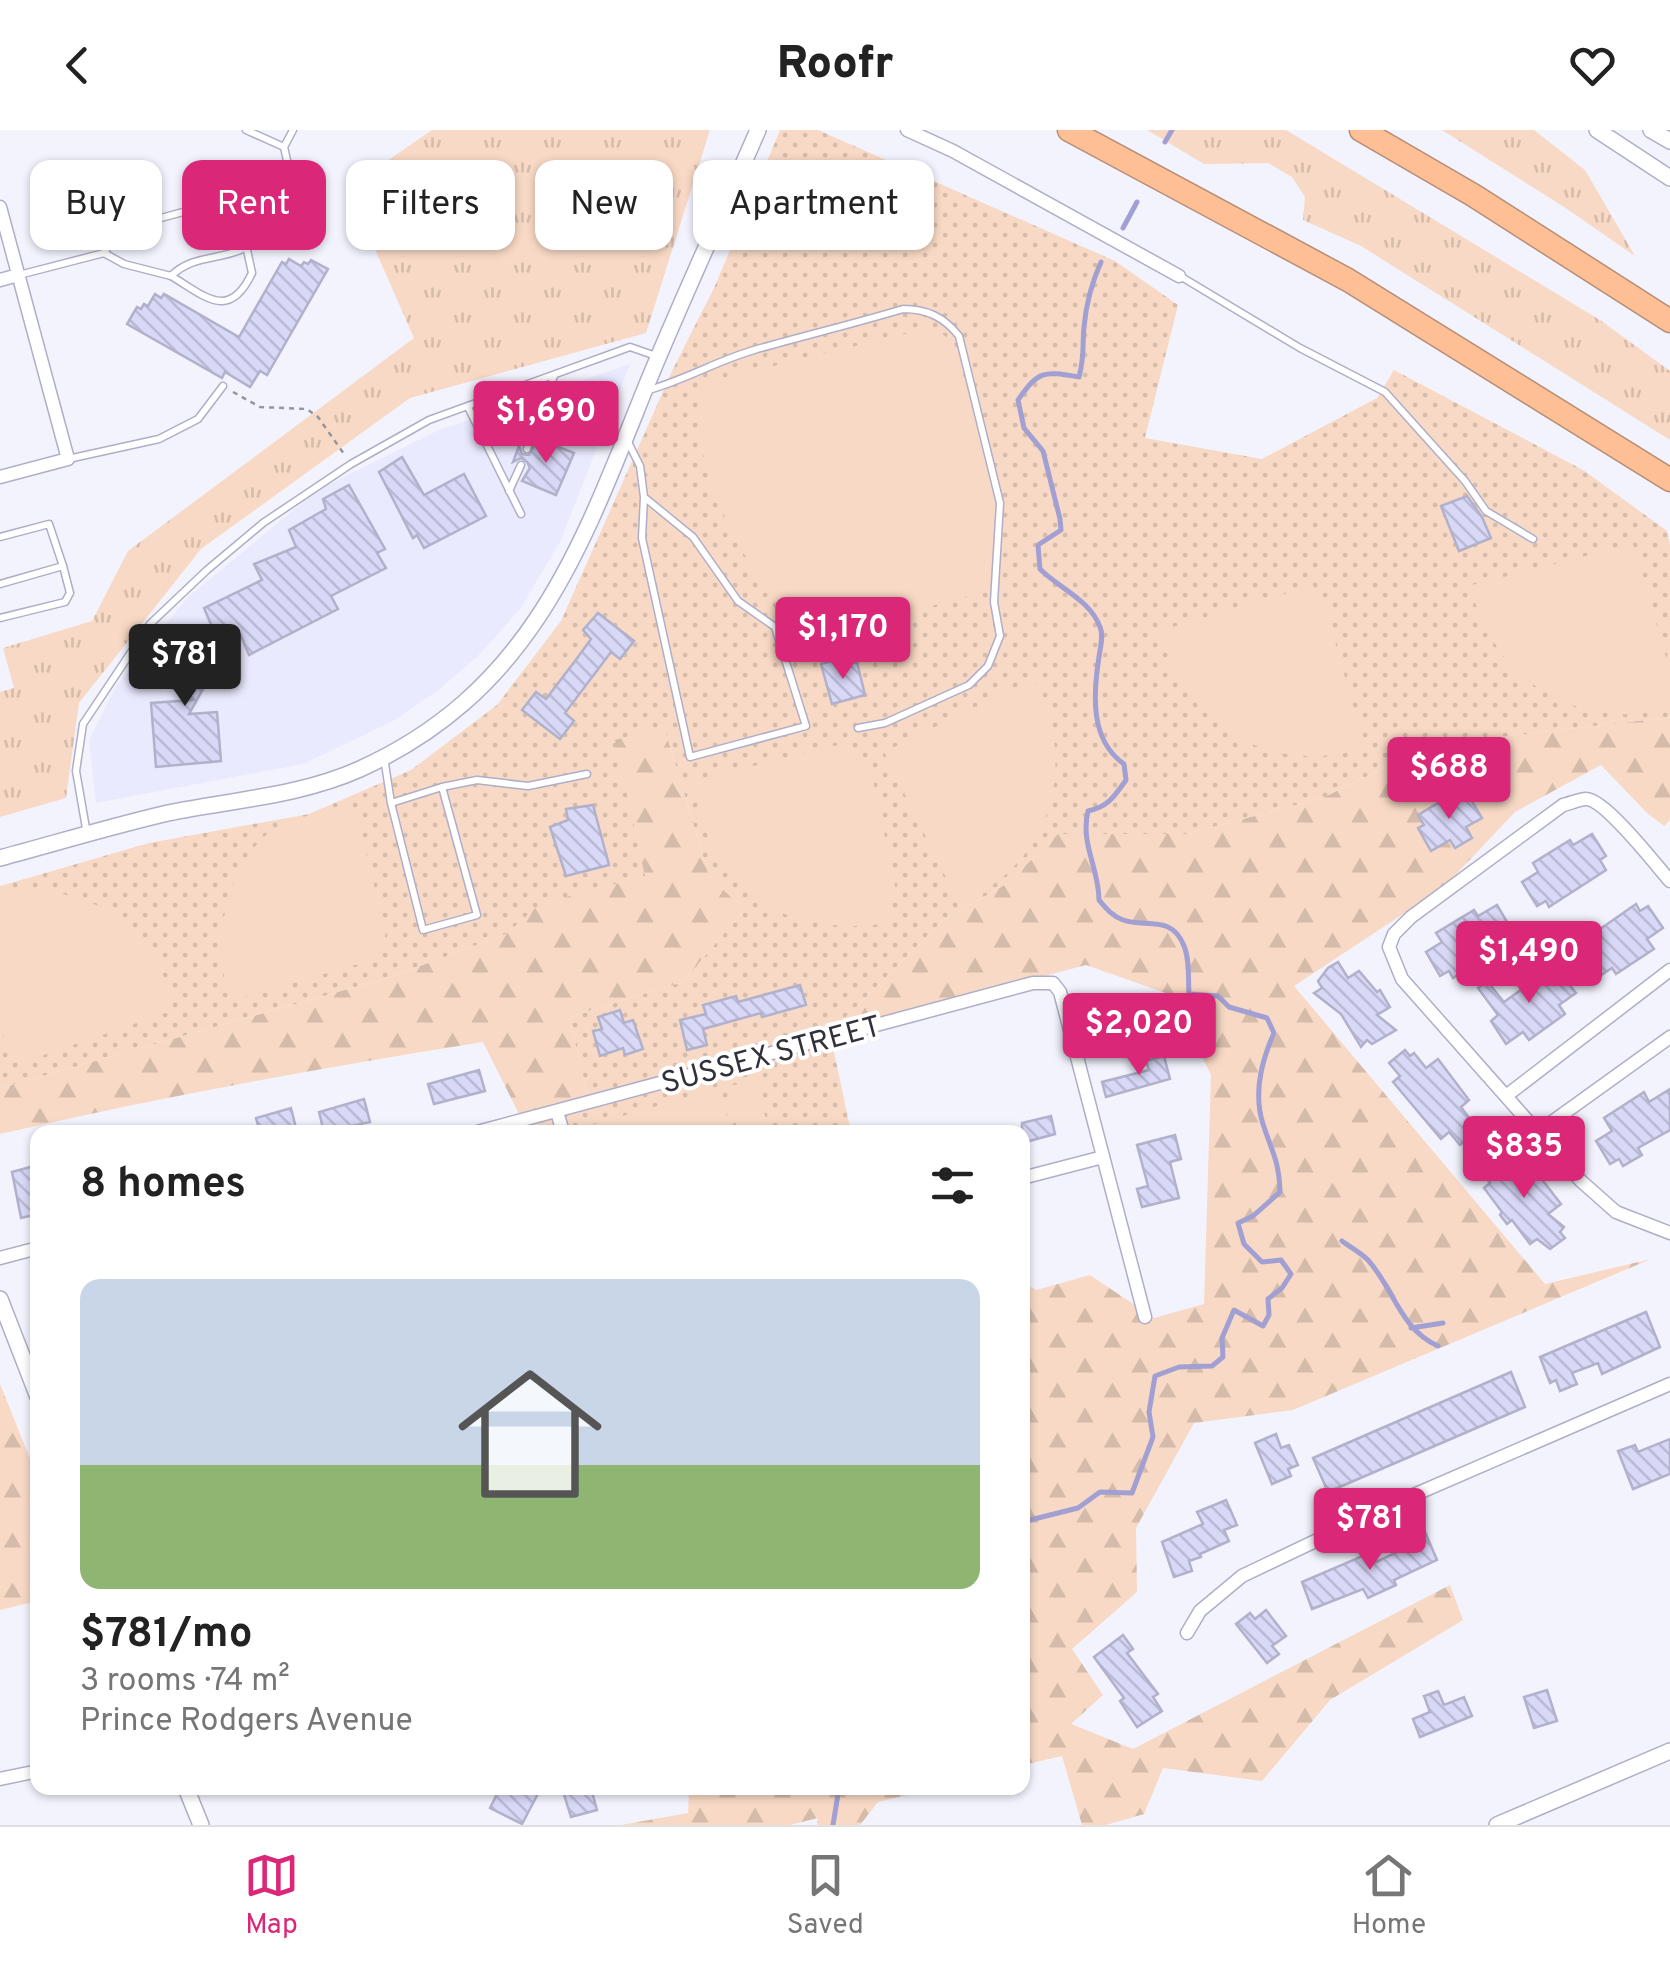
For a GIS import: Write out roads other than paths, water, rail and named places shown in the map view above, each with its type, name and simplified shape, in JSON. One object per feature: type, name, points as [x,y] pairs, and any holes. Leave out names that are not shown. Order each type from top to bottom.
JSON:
[{"type":"highway","points":[[1069,130],[1348,280],[1670,480]]},
{"type":"highway","points":[[1362,130],[1473,195],[1670,321]]},
{"type":"street","points":[[0,858],[168,814],[285,792],[358,770],[453,712],[497,672],[553,597],[579,545],[758,130]]},
{"type":"street","points":[[907,130],[1179,276]]},
{"type":"street","points":[[1597,130],[1670,178]]},
{"type":"street","points":[[1651,130],[1670,141]]},
{"type":"street","points":[[0,207],[68,459],[0,477]]},
{"type":"street","points":[[0,280],[18,275]]},
{"type":"street","points":[[1670,881],[1620,824],[1587,798],[1562,806],[1404,922],[1389,947],[1402,978],[1581,1181],[1616,1212],[1670,1232]]},
{"type":"street","points":[[1506,1096],[1670,970]]},
{"type":"street","name":"SUSSEX STREET","points":[[506,1125],[1033,984],[1053,982],[1060,992],[1102,1157]]},
{"type":"street","points":[[1538,1132],[1670,1037]]},
{"type":"street","points":[[557,1112],[561,1125]]},
{"type":"street","points":[[1030,1176],[1102,1157],[1145,1317]]},
{"type":"street","points":[[0,1258],[30,1250]]},
{"type":"street","points":[[0,1299],[30,1377]]},
{"type":"street","points":[[1186,1633],[1200,1611],[1242,1576],[1385,1508],[1670,1384]]},
{"type":"street","points":[[1497,1825],[1535,1818],[1670,1751]]},
{"type":"street","points":[[0,1779],[30,1773]]},
{"type":"street","points":[[189,1795],[201,1825]]},
{"type":"lane","points":[[287,160],[284,147],[294,130]]},
{"type":"lane","points":[[248,131],[284,147]]},
{"type":"lane","points":[[18,275],[104,253],[120,229],[182,212]]},
{"type":"lane","points":[[104,253],[124,264],[171,276],[213,301],[230,301],[238,296],[252,273],[247,250],[181,266],[171,276]]},
{"type":"lane","points":[[1179,276],[1300,348],[1384,392],[1465,481],[1486,511],[1533,539]]},
{"type":"lane","points":[[644,392],[753,350],[816,336],[903,309],[942,318],[959,336],[1000,502],[994,602],[1000,636],[988,666],[969,685],[885,723],[858,728]]},
{"type":"lane","points":[[87,835],[76,771],[83,724],[150,624],[263,524],[351,464],[429,420],[630,347],[660,358]]},
{"type":"lane","points":[[528,449],[554,375]]},
{"type":"lane","points":[[68,459],[158,439],[198,419],[223,386]]},
{"type":"lane","points":[[468,406],[521,514]]},
{"type":"lane","points":[[626,439],[640,466],[644,497],[642,538],[690,757],[806,726],[774,627],[738,601],[693,537],[644,497]]},
{"type":"lane","points":[[510,491],[521,465]]},
{"type":"lane","points":[[0,536],[49,524],[70,593],[66,602],[0,618]]},
{"type":"lane","points":[[0,584],[62,566]]},
{"type":"lane","points":[[384,756],[391,803],[422,930],[477,915],[442,787]]},
{"type":"lane","points":[[391,803],[477,780],[528,786],[587,774]]},
{"type":"waterway","points":[[1165,142],[1172,130]]},
{"type":"waterway","points":[[1123,228],[1137,202]]},
{"type":"waterway","points":[[1030,1520],[1078,1508],[1100,1492],[1132,1493],[1153,1437],[1149,1412],[1155,1376],[1179,1367],[1212,1366],[1223,1357],[1222,1338],[1234,1310],[1263,1326],[1269,1315],[1268,1299],[1291,1274],[1281,1260],[1262,1262],[1244,1244],[1238,1223],[1253,1216],[1280,1192],[1277,1164],[1259,1101],[1262,1066],[1274,1033],[1267,1018],[1229,1007],[1218,996],[1189,994],[1187,957],[1179,936],[1165,926],[1123,920],[1107,909],[1099,900],[1088,845],[1088,811],[1106,804],[1118,791],[1126,780],[1124,764],[1105,742],[1096,716],[1100,627],[1082,602],[1040,569],[1038,545],[1061,530],[1060,519],[1043,451],[1024,428],[1018,400],[1043,375],[1079,377],[1086,310],[1101,262]]},
{"type":"waterway","points":[[1342,1241],[1368,1260],[1406,1319],[1425,1339],[1438,1346]]},
{"type":"waterway","points":[[1411,1328],[1443,1323]]},
{"type":"waterway","points":[[833,1825],[838,1795]]}]
